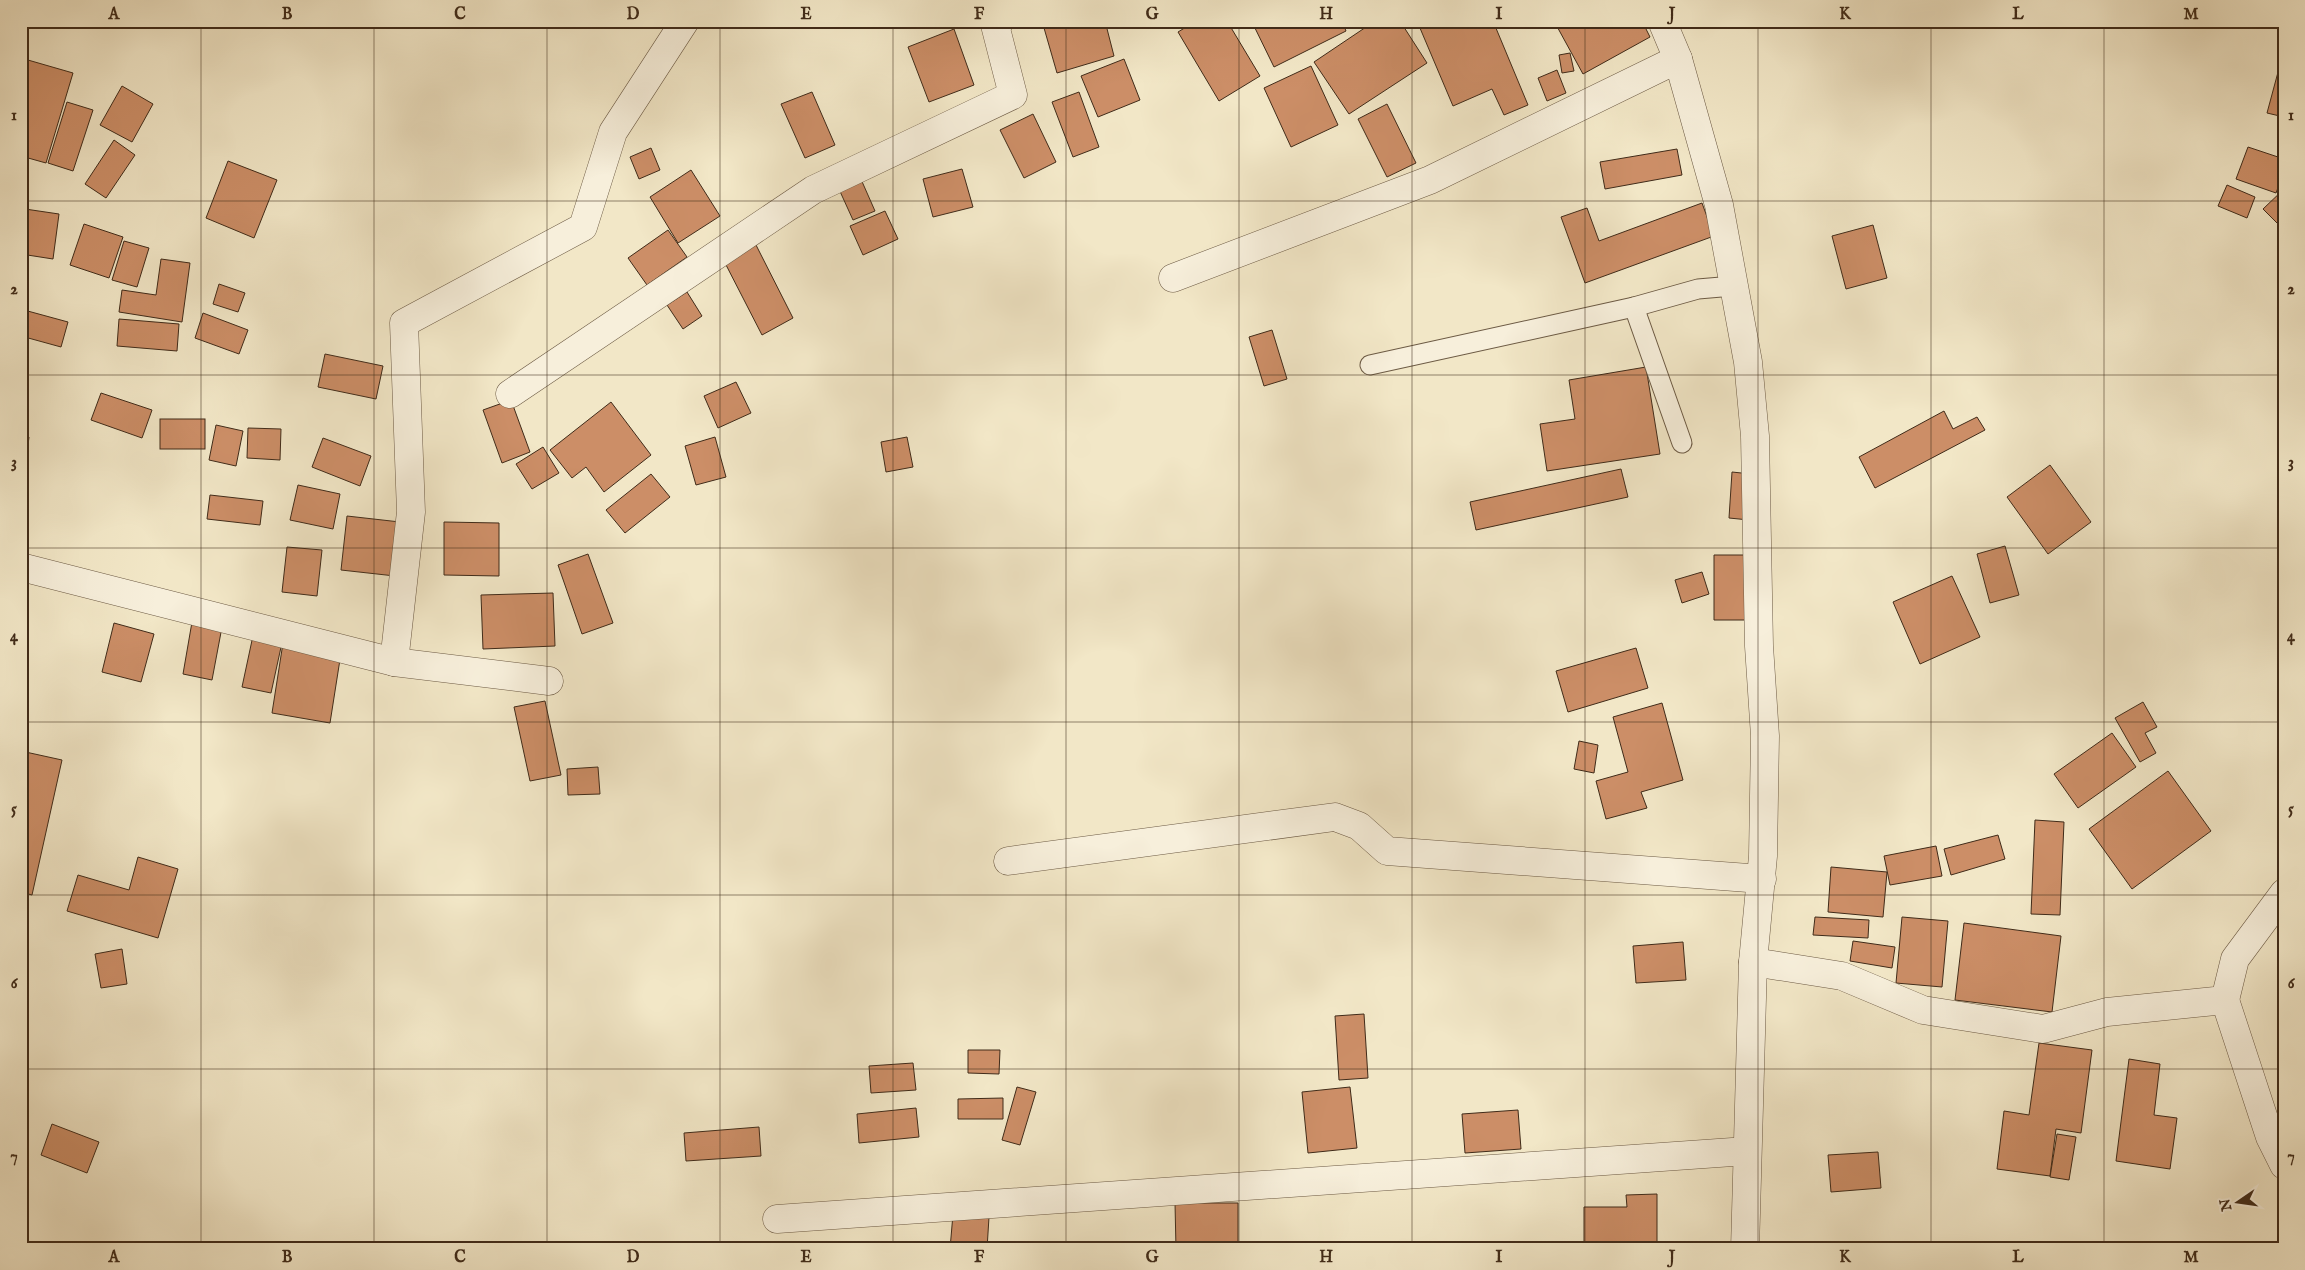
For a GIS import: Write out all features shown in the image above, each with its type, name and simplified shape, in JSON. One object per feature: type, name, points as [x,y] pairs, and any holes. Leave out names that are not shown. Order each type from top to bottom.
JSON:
[{"type":"street","points":[[394,662],[412,512],[404,323],[583,227],[613,132],[684,21]]},
{"type":"street","points":[[510,394],[813,190],[1013,95],[995,25],[1000,21]]},
{"type":"street","points":[[1662,21],[1678,59],[1719,205],[1748,362],[1755,436],[1759,646],[1765,736],[1762,879],[1753,962],[1745,1249]]},
{"type":"street","points":[[1173,278],[1430,180],[1678,59]]},
{"type":"street","points":[[21,567],[394,662],[549,681]]},
{"type":"street","points":[[1008,861],[1335,817],[1359,826],[1387,851],[1762,879]]},
{"type":"street","points":[[2284,893],[2235,959],[2225,1000],[2270,1137],[2284,1165]]},
{"type":"street","points":[[1753,962],[1842,976],[1924,1010],[2042,1029],[2107,1012],[2225,1000]]},
{"type":"street","points":[[777,1219],[1747,1151]]},
{"type":"lane","points":[[1370,365],[1634,307],[1698,289],[1733,286]]},
{"type":"lane","points":[[1634,307],[1682,443]]},
{"type":"building","points":[[1042,21],[1105,21],[1114,56],[1057,73]]},
{"type":"building","points":[[1196,21],[1227,21],[1260,76],[1219,101],[1178,32]]},
{"type":"building","points":[[1259,21],[1342,21],[1346,31],[1274,67],[1253,24]]},
{"type":"building","points":[[1375,21],[1400,21],[1427,63],[1349,114],[1314,62]]},
{"type":"building","points":[[1417,21],[1493,21],[1528,105],[1504,115],[1492,89],[1453,106]]},
{"type":"building","points":[[1554,21],[1642,21],[1650,37],[1583,74]]},
{"type":"building","points":[[954,29],[974,85],[929,102],[908,47]]},
{"type":"building","points":[[1570,53],[1574,71],[1562,73],[1559,55]]},
{"type":"building","points":[[21,58],[73,73],[46,163],[21,156]]},
{"type":"building","points":[[1124,59],[1140,100],[1098,117],[1081,76]]},
{"type":"building","points":[[2281,61],[2284,61],[2284,117],[2267,113]]},
{"type":"building","points":[[1311,66],[1338,125],[1291,147],[1264,88]]},
{"type":"building","points":[[1557,70],[1566,93],[1547,101],[1538,78]]},
{"type":"building","points":[[122,86],[153,104],[132,142],[100,125]]},
{"type":"building","points":[[812,92],[835,145],[805,158],[781,104]]},
{"type":"building","points":[[1079,92],[1099,147],[1073,157],[1052,102]]},
{"type":"building","points":[[67,102],[93,110],[73,171],[48,163]]},
{"type":"building","points":[[1387,104],[1416,163],[1387,177],[1358,119]]},
{"type":"building","points":[[1033,114],[1056,162],[1024,178],[1000,130]]},
{"type":"building","points":[[114,140],[135,155],[106,198],[85,184]]},
{"type":"building","points":[[2248,147],[2284,159],[2284,172],[2276,193],[2236,179]]},
{"type":"building","points":[[651,148],[660,170],[639,179],[630,157]]},
{"type":"building","points":[[1677,149],[1682,175],[1605,189],[1600,162]]},
{"type":"building","points":[[228,161],[277,180],[254,238],[206,218]]},
{"type":"building","points":[[962,169],[973,207],[933,217],[923,179]]},
{"type":"building","points":[[691,170],[720,216],[678,243],[650,197]]},
{"type":"building","points":[[860,177],[875,211],[853,220],[838,187]]},
{"type":"building","points":[[21,182],[27,184],[21,212]]},
{"type":"building","points":[[2227,185],[2255,197],[2247,218],[2218,206]]},
{"type":"building","points":[[2284,189],[2284,230],[2263,209]]},
{"type":"building","points":[[1702,203],[1714,236],[1585,283],[1561,217],[1587,208],[1599,241]]},
{"type":"building","points":[[25,209],[59,214],[53,259],[21,254]]},
{"type":"building","points":[[885,211],[898,239],[863,255],[850,226]]},
{"type":"building","points":[[84,224],[123,237],[109,278],[70,265]]},
{"type":"building","points":[[1873,225],[1887,278],[1846,289],[1832,236]]},
{"type":"building","points":[[668,230],[687,257],[647,285],[628,258]]},
{"type":"building","points":[[124,241],[149,248],[137,287],[112,280]]},
{"type":"building","points":[[756,245],[793,318],[762,335],[724,261]]},
{"type":"building","points":[[161,259],[190,263],[182,322],[119,312],[122,290],[156,295]]},
{"type":"building","points":[[219,284],[245,293],[238,312],[213,304]]},
{"type":"building","points":[[687,292],[702,316],[683,329],[667,305]]},
{"type":"building","points":[[24,310],[68,322],[61,347],[21,336]]},
{"type":"building","points":[[203,313],[248,330],[239,354],[195,338]]},
{"type":"building","points":[[119,319],[179,324],[177,351],[117,346]]},
{"type":"building","points":[[1272,330],[1287,379],[1264,386],[1249,337]]},
{"type":"building","points":[[325,354],[383,366],[376,399],[318,387]]},
{"type":"building","points":[[1646,367],[1660,454],[1547,471],[1540,424],[1575,419],[1569,380]]},
{"type":"building","points":[[736,382],[751,413],[718,428],[704,396]]},
{"type":"building","points":[[101,393],[152,410],[142,438],[91,420]]},
{"type":"building","points":[[511,400],[530,452],[502,463],[483,410]]},
{"type":"building","points":[[611,402],[651,455],[604,492],[586,467],[572,478],[550,450]]},
{"type":"building","points":[[1944,411],[1953,429],[1977,417],[1985,430],[1875,488],[1859,457]]},
{"type":"building","points":[[160,419],[205,419],[205,449],[160,449]]},
{"type":"building","points":[[216,425],[243,431],[236,466],[209,460]]},
{"type":"building","points":[[248,428],[281,429],[280,460],[247,458]]},
{"type":"building","points":[[21,436],[29,437],[22,492],[21,492]]},
{"type":"building","points":[[715,437],[726,477],[696,485],[685,446]]},
{"type":"building","points":[[907,437],[913,467],[886,472],[881,442]]},
{"type":"building","points":[[323,438],[371,456],[360,486],[312,467]]},
{"type":"building","points":[[543,447],[559,473],[532,489],[516,464]]},
{"type":"building","points":[[2050,465],[2091,522],[2048,554],[2007,497]]},
{"type":"building","points":[[1621,469],[1628,497],[1476,530],[1470,502]]},
{"type":"building","points":[[1732,472],[1751,474],[1749,520],[1729,518]]},
{"type":"building","points":[[651,474],[670,497],[625,533],[606,510]]},
{"type":"building","points":[[298,485],[340,494],[333,529],[290,520]]},
{"type":"building","points":[[210,495],[263,501],[260,525],[207,519]]},
{"type":"building","points":[[21,498],[25,498],[25,529],[21,529]]},
{"type":"building","points":[[347,516],[400,522],[395,576],[341,570]]},
{"type":"building","points":[[444,522],[499,523],[499,576],[444,575]]},
{"type":"building","points":[[2005,546],[2019,595],[1990,603],[1977,554]]},
{"type":"building","points":[[287,547],[322,550],[317,596],[282,592]]},
{"type":"building","points":[[588,554],[613,623],[582,634],[558,565]]},
{"type":"building","points":[[1714,555],[1747,555],[1746,620],[1714,620]]},
{"type":"building","points":[[1702,572],[1709,594],[1682,603],[1675,580]]},
{"type":"building","points":[[1952,576],[1980,637],[1920,664],[1893,602]]},
{"type":"building","points":[[553,593],[555,646],[483,649],[481,595]]},
{"type":"building","points":[[192,622],[222,627],[212,680],[183,674]]},
{"type":"building","points":[[114,623],[154,634],[141,682],[102,672]]},
{"type":"building","points":[[254,631],[283,638],[271,693],[242,687]]},
{"type":"building","points":[[283,643],[341,653],[330,723],[272,713]]},
{"type":"building","points":[[1636,648],[1648,688],[1568,712],[1556,671]]},
{"type":"building","points":[[545,701],[561,775],[530,781],[514,707]]},
{"type":"building","points":[[2143,702],[2157,727],[2145,733],[2156,753],[2140,762],[2115,718]]},
{"type":"building","points":[[1662,703],[1683,780],[1641,792],[1647,808],[1606,819],[1596,781],[1628,772],[1613,717]]},
{"type":"building","points":[[2112,733],[2136,767],[2078,808],[2054,774]]},
{"type":"building","points":[[1579,741],[1598,745],[1594,773],[1574,769]]},
{"type":"building","points":[[21,751],[62,760],[32,895],[21,892]]},
{"type":"building","points":[[598,767],[600,794],[568,795],[567,769]]},
{"type":"building","points":[[2168,771],[2211,831],[2132,889],[2089,829]]},
{"type":"building","points":[[2035,820],[2064,822],[2060,915],[2031,914]]},
{"type":"building","points":[[1998,835],[2005,859],[1951,875],[1944,849]]},
{"type":"building","points":[[1936,846],[1942,876],[1890,885],[1884,856]]},
{"type":"building","points":[[138,857],[178,869],[158,938],[67,911],[78,875],[129,890]]},
{"type":"building","points":[[1831,867],[1887,872],[1883,917],[1828,912]]},
{"type":"building","points":[[1815,917],[1869,920],[1868,938],[1813,935]]},
{"type":"building","points":[[1902,917],[1948,921],[1942,987],[1896,983]]},
{"type":"building","points":[[1964,923],[2061,936],[2052,1012],[1955,1000]]},
{"type":"building","points":[[1853,941],[1895,947],[1892,968],[1850,961]]},
{"type":"building","points":[[1683,942],[1686,980],[1636,983],[1633,946]]},
{"type":"building","points":[[122,949],[127,984],[101,988],[95,954]]},
{"type":"building","points":[[1364,1014],[1368,1078],[1339,1080],[1335,1016]]},
{"type":"building","points":[[2039,1043],[2092,1050],[2081,1133],[2056,1129],[2050,1176],[1997,1169],[2004,1111],[2029,1115]]},
{"type":"building","points":[[968,1050],[1000,1050],[999,1074],[968,1073]]},
{"type":"building","points":[[2129,1059],[2160,1064],[2154,1115],[2177,1118],[2170,1169],[2116,1161]]},
{"type":"building","points":[[913,1063],[916,1090],[871,1093],[869,1066]]},
{"type":"building","points":[[1017,1087],[1036,1092],[1020,1145],[1002,1140]]},
{"type":"building","points":[[1350,1087],[1357,1148],[1308,1153],[1302,1092]]},
{"type":"building","points":[[1003,1098],[1003,1119],[958,1119],[958,1099]]},
{"type":"building","points":[[916,1108],[919,1137],[859,1143],[857,1114]]},
{"type":"building","points":[[1518,1110],[1521,1149],[1465,1153],[1462,1114]]},
{"type":"building","points":[[52,1124],[99,1142],[87,1173],[41,1155]]},
{"type":"building","points":[[759,1127],[761,1156],[686,1161],[684,1133]]},
{"type":"building","points":[[2057,1134],[2076,1137],[2069,1180],[2050,1177]]},
{"type":"building","points":[[1878,1152],[1881,1188],[1831,1192],[1828,1155]]},
{"type":"building","points":[[1657,1194],[1657,1249],[1584,1249],[1584,1207],[1627,1207],[1626,1195]]},
{"type":"building","points":[[1175,1203],[1238,1203],[1238,1249],[1176,1249]]},
{"type":"building","points":[[953,1214],[989,1217],[987,1249],[950,1249]]},
{"type":"building","points":[[797,1243],[797,1249],[765,1249],[765,1247]]}]
